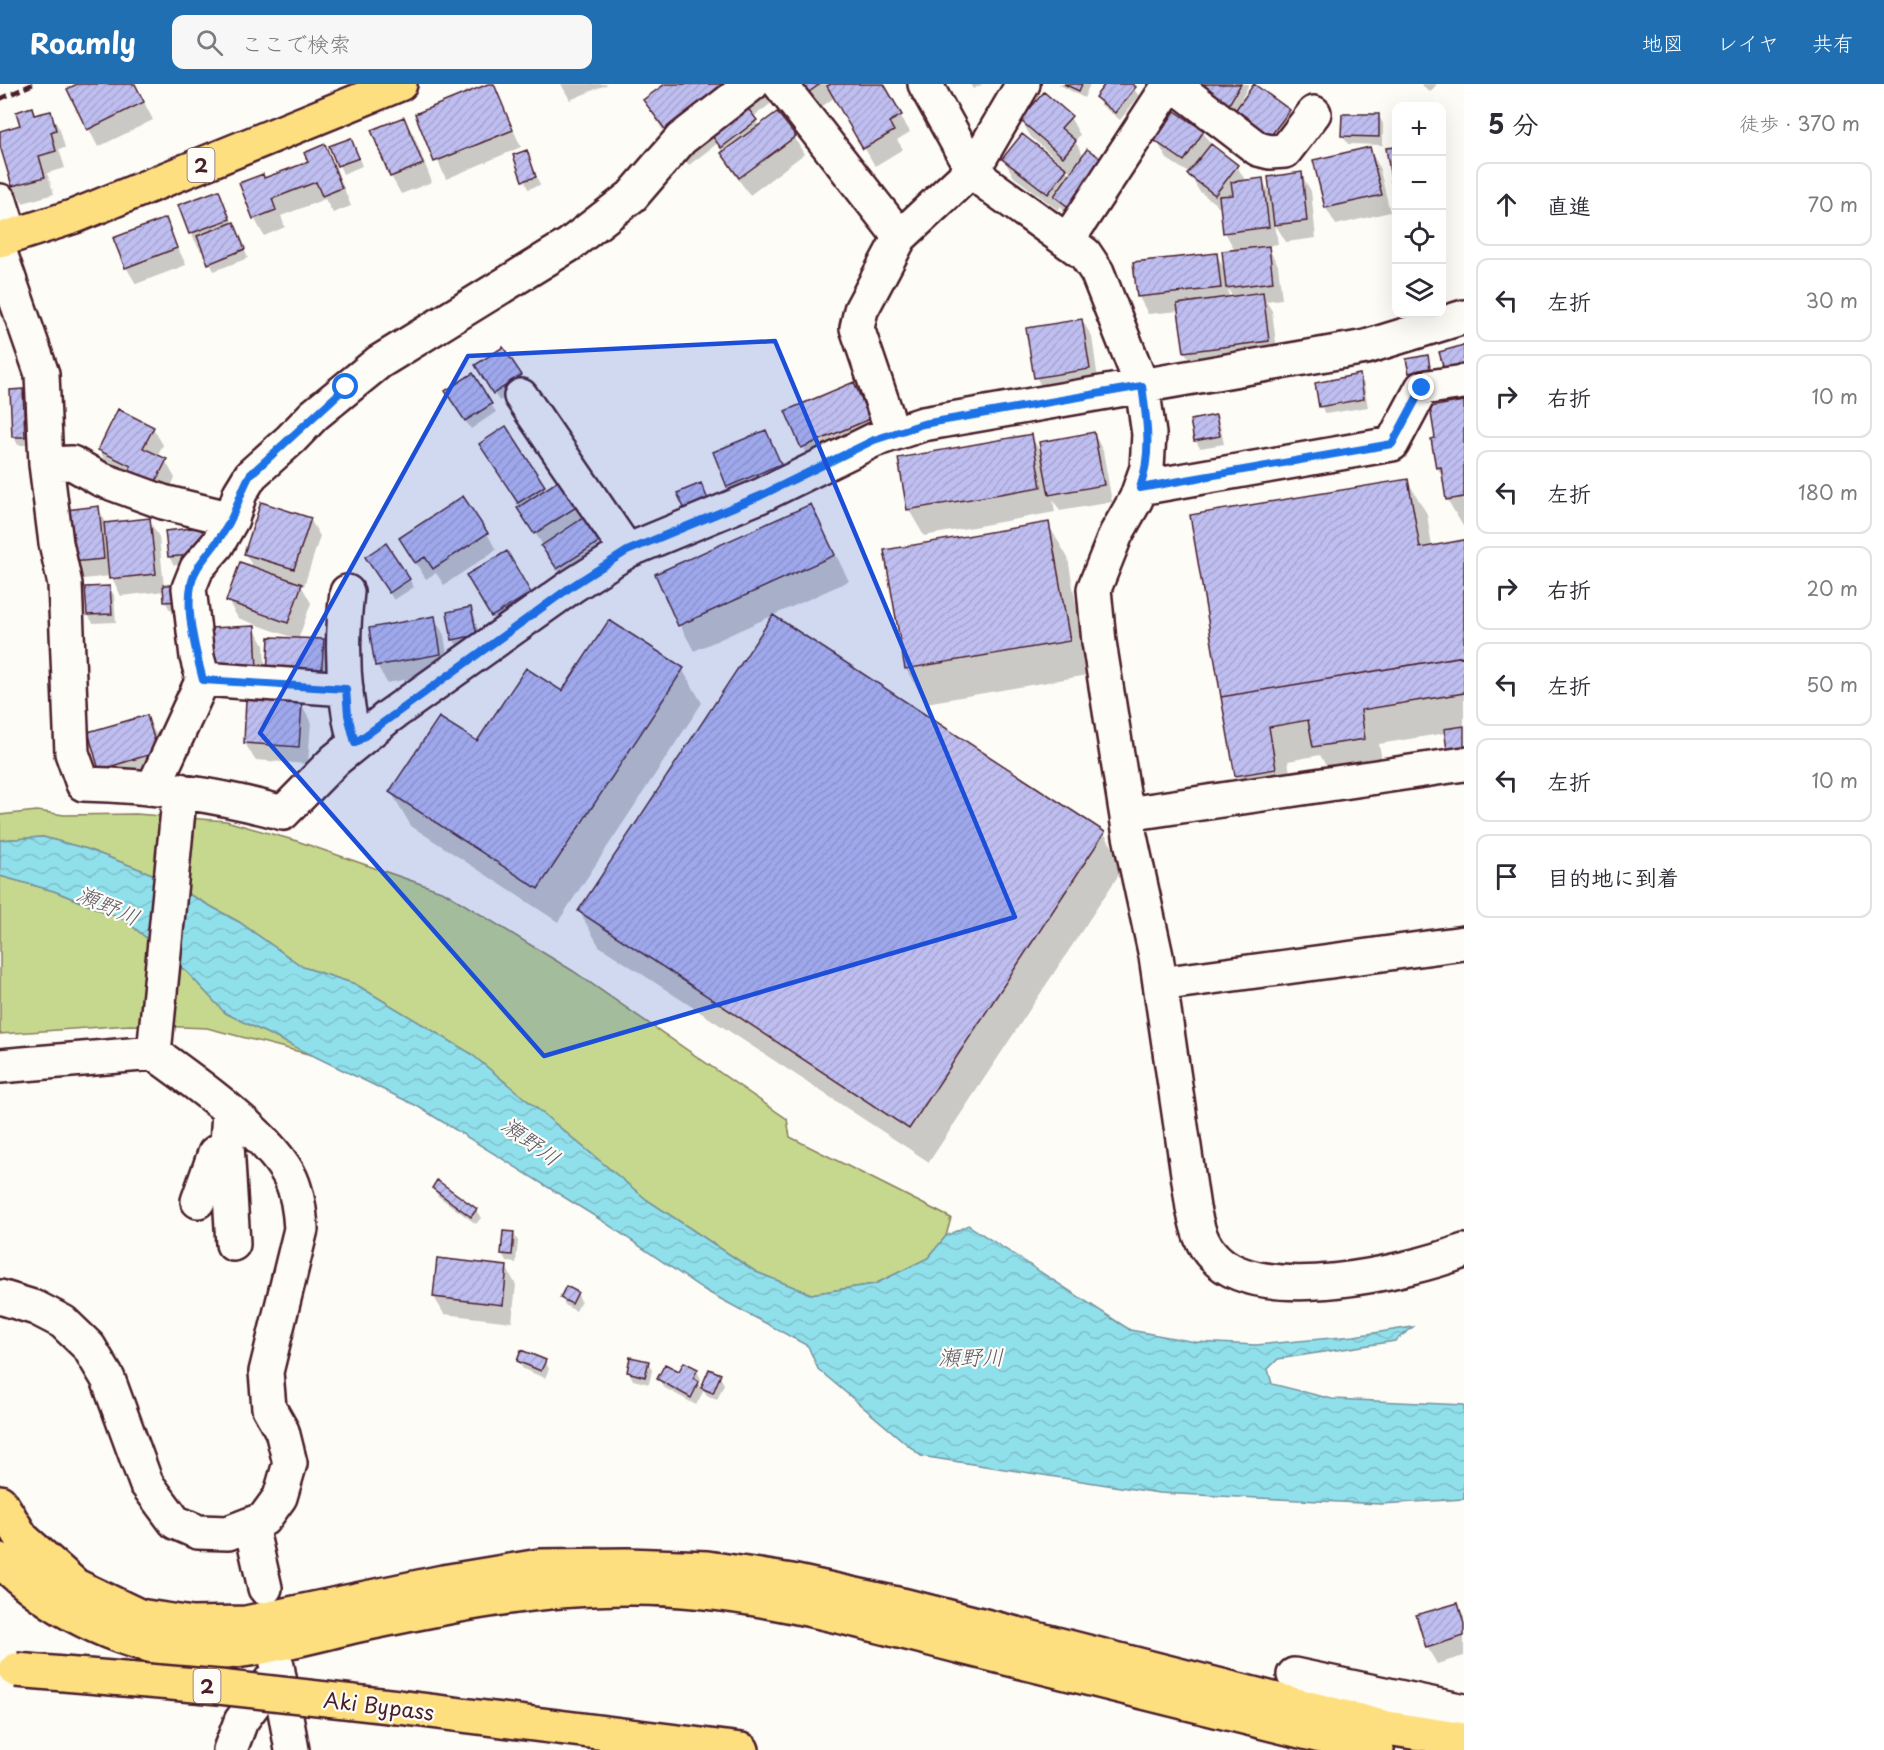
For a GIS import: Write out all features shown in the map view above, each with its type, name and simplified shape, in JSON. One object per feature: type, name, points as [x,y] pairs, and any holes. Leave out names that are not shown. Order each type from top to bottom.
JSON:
[{"type":"highway","name":"2","points":[[4,243],[400,84]]},
{"type":"highway","points":[[0,1502],[22,1538],[76,1586],[139,1617],[192,1624],[246,1623],[443,1582],[540,1566],[627,1565],[707,1568],[792,1581],[902,1605],[1387,1728],[1464,1740]]},
{"type":"highway","points":[[0,1560],[21,1581],[64,1611],[122,1638],[185,1652],[251,1649],[453,1605],[546,1592],[627,1588],[705,1590],[788,1605],[891,1629],[1377,1750]]},
{"type":"highway","name":"Aki Bypass","points":[[8,1669],[219,1687],[742,1750]]},
{"type":"street","points":[[154,1043],[170,792],[203,680],[197,657],[189,588],[197,567],[216,545],[232,519],[240,493],[250,475],[338,394],[379,362],[569,245],[632,196],[686,135],[752,84]]},
{"type":"street","points":[[780,84],[900,237]]},
{"type":"street","points":[[925,84],[974,168],[985,182],[1085,254],[1097,272],[1142,386],[1149,434],[1147,468],[1140,488],[1102,565],[1094,589],[1099,642],[1127,814],[1160,984],[1199,1237],[1213,1257],[1226,1268],[1242,1275],[1300,1284],[1350,1280],[1464,1251]]},
{"type":"street","points":[[893,434],[857,328],[861,310],[900,237],[974,168],[1023,84]]},
{"type":"street","points":[[1067,241],[1171,84],[1258,148],[1270,152],[1285,151],[1314,113]]},
{"type":"street","points":[[0,201],[4,243],[42,374],[46,464],[56,543],[65,584],[72,753],[83,784],[245,802],[283,813],[355,743],[536,612],[627,551],[760,496],[893,434],[923,424],[1366,347],[1464,317]]},
{"type":"street","points":[[1140,488],[1392,444],[1422,388],[1464,382]]},
{"type":"street","points":[[521,396],[627,551]]},
{"type":"street","points":[[46,464],[72,463],[100,479],[163,502],[232,519]]},
{"type":"street","points":[[347,592],[344,616],[346,689],[348,715],[355,743]]},
{"type":"street","points":[[203,680],[346,689]]},
{"type":"street","points":[[1127,814],[1464,764]]},
{"type":"street","points":[[1160,984],[1464,944]]},
{"type":"street","points":[[0,1066],[154,1043]]},
{"type":"street","points":[[0,1297],[36,1308],[63,1322],[89,1347],[108,1379],[146,1484],[175,1522],[198,1532],[228,1533],[251,1526],[264,1519],[280,1497],[290,1463],[282,1431],[269,1408],[266,1372],[301,1229],[299,1208],[292,1180],[276,1153],[154,1043]]},
{"type":"street","points":[[229,1111],[227,1145],[234,1244]]},
{"type":"street","points":[[198,1201],[215,1153],[227,1145]]},
{"type":"street","points":[[251,1526],[265,1588]]},
{"type":"street","points":[[230,1750],[241,1721],[277,1665],[292,1750]]},
{"type":"street","points":[[1294,1675],[1410,1702],[1464,1711]]},
{"type":"highlighted area","points":[[775,341],[1015,917],[544,1056],[260,733],[468,356]]},
{"type":"green space","points":[[37,811],[64,815],[136,814],[226,821],[297,841],[444,892],[573,971],[787,1119],[790,1137],[951,1218],[946,1236],[928,1258],[875,1284],[811,1294],[756,1272],[647,1200],[470,1053],[355,984],[303,967],[239,922],[152,874],[87,849],[43,837],[0,840],[0,815]]},
{"type":"green space","points":[[0,876],[54,891],[125,920],[188,973],[225,1013],[312,1055],[207,1028],[130,1025],[0,1034]]},
{"type":"water","name":"瀬野川","points":[[43,837],[87,849],[152,874],[239,922],[303,967],[355,984],[470,1053],[647,1200],[756,1272],[811,1294],[875,1284],[928,1258],[946,1236],[968,1225],[1130,1330],[1195,1342],[1256,1345],[1354,1336],[1413,1327],[1395,1341],[1278,1359],[1268,1369],[1272,1384],[1332,1399],[1464,1405],[1464,1499],[1381,1504],[1159,1493],[921,1456],[818,1369],[808,1346],[706,1291],[601,1220],[417,1106],[225,1013],[188,973],[125,920],[54,891],[0,876],[0,840]]},
{"type":"building","points":[[77,84],[135,84],[144,102],[87,130],[67,89]]},
{"type":"building","points":[[488,84],[494,84],[513,130],[434,162],[415,114]]},
{"type":"building","points":[[665,84],[748,84],[673,140],[643,100]]},
{"type":"building","points":[[797,84],[820,84],[805,95]]},
{"type":"building","points":[[831,84],[884,84],[902,115],[889,122],[894,131],[863,149],[827,86]]},
{"type":"building","points":[[1064,84],[1082,84],[1079,91]]},
{"type":"building","points":[[1105,84],[1132,84],[1136,87],[1115,113],[1095,97]]},
{"type":"building","points":[[1202,84],[1241,84],[1228,106],[1200,88]]},
{"type":"building","points":[[1254,84],[1290,110],[1269,138],[1234,112]]},
{"type":"building","points":[[1044,92],[1072,116],[1061,128],[1076,141],[1063,157],[1020,120]]},
{"type":"building","points":[[743,102],[757,120],[721,148],[707,129]]},
{"type":"building","points":[[32,107],[34,115],[51,111],[56,130],[51,132],[56,151],[39,156],[45,177],[12,186],[0,146],[0,131],[20,125],[16,112]]},
{"type":"building","points":[[1175,111],[1204,131],[1184,161],[1155,141]]},
{"type":"building","points":[[777,112],[796,136],[739,178],[721,153]]},
{"type":"building","points":[[1342,114],[1379,114],[1379,137],[1341,136]]},
{"type":"building","points":[[404,117],[423,164],[390,177],[371,130]]},
{"type":"building","points":[[1022,134],[1067,169],[1048,194],[1002,159]]},
{"type":"building","points":[[351,138],[359,158],[337,166],[329,146]]},
{"type":"building","points":[[325,144],[342,188],[322,196],[316,182],[272,199],[276,210],[253,219],[239,183],[263,174],[264,178],[308,162],[304,153]]},
{"type":"building","points":[[1211,144],[1238,165],[1215,195],[1187,174]]},
{"type":"building","points":[[1370,147],[1382,195],[1325,208],[1313,160]]},
{"type":"building","points":[[1392,147],[1392,185],[1386,148]]},
{"type":"building","points":[[1087,149],[1105,161],[1071,209],[1054,196]]},
{"type":"building","points":[[527,150],[536,177],[522,181],[513,155]]},
{"type":"building","points":[[1302,172],[1307,221],[1274,225],[1268,177]]},
{"type":"building","points":[[1263,178],[1269,227],[1223,233],[1219,196],[1233,195],[1231,182]]},
{"type":"building","points":[[219,190],[230,219],[189,234],[178,205]]},
{"type":"building","points":[[166,218],[177,248],[125,268],[113,238]]},
{"type":"building","points":[[234,222],[245,249],[208,264],[197,236]]},
{"type":"building","points":[[1269,246],[1273,282],[1226,288],[1222,251]]},
{"type":"building","points":[[1217,253],[1221,288],[1137,297],[1133,262]]},
{"type":"building","points":[[1263,292],[1269,341],[1184,352],[1177,304]]},
{"type":"building","points":[[1082,319],[1090,369],[1034,378],[1026,328]]},
{"type":"building","points":[[1464,345],[1464,367],[1445,373],[1439,352]]},
{"type":"building","points":[[503,347],[522,375],[493,394],[475,365]]},
{"type":"building","points":[[1428,355],[1430,368],[1409,373],[1406,359]]},
{"type":"building","points":[[473,373],[492,404],[465,421],[445,391]]},
{"type":"building","points":[[1360,374],[1364,399],[1319,407],[1315,383]]},
{"type":"building","points":[[854,382],[870,419],[801,448],[785,411]]},
{"type":"building","points":[[23,389],[25,437],[12,437],[10,390]]},
{"type":"building","points":[[1464,401],[1464,497],[1446,500],[1441,467],[1436,468],[1431,439],[1435,438],[1430,407]]},
{"type":"building","points":[[118,409],[154,427],[143,448],[167,459],[153,487],[127,474],[131,466],[98,450]]},
{"type":"building","points":[[1216,415],[1220,436],[1194,441],[1190,420]]},
{"type":"building","points":[[506,426],[545,486],[518,503],[479,444]]},
{"type":"building","points":[[766,430],[781,464],[727,487],[713,452]]},
{"type":"building","points":[[1094,432],[1104,485],[1049,495],[1039,442]]},
{"type":"building","points":[[1032,434],[1041,487],[907,510],[898,458]]},
{"type":"building","points":[[561,479],[578,506],[534,534],[517,508]]},
{"type":"building","points":[[1408,479],[1420,548],[1464,540],[1464,656],[1221,697],[1190,515]]},
{"type":"building","points":[[701,483],[710,504],[687,514],[677,493]]},
{"type":"building","points":[[463,496],[488,533],[433,569],[425,557],[415,563],[399,538]]},
{"type":"building","points":[[261,502],[311,518],[294,569],[244,554]]},
{"type":"building","points":[[811,504],[835,555],[678,626],[655,574]]},
{"type":"building","points":[[99,506],[104,559],[72,562],[66,510]]},
{"type":"building","points":[[150,518],[156,574],[109,579],[104,523]]},
{"type":"building","points":[[583,518],[599,542],[557,569],[541,546]]},
{"type":"building","points":[[1049,522],[1070,641],[905,669],[884,550]]},
{"type":"building","points":[[202,527],[205,554],[168,557],[165,531]]},
{"type":"building","points":[[386,543],[410,579],[389,593],[365,557]]},
{"type":"building","points":[[507,551],[531,593],[491,617],[466,575]]},
{"type":"building","points":[[240,562],[302,584],[288,623],[226,601]]},
{"type":"building","points":[[163,585],[180,585],[181,601],[164,602]]},
{"type":"building","points":[[110,586],[112,614],[87,615],[85,587]]},
{"type":"building","points":[[471,607],[477,635],[452,640],[447,612]]},
{"type":"building","points":[[773,615],[1105,832],[909,1129],[578,911]]},
{"type":"building","points":[[435,616],[441,654],[375,666],[369,628]]},
{"type":"building","points":[[609,620],[684,668],[538,889],[389,792],[439,717],[477,741],[526,668],[562,691]]},
{"type":"building","points":[[255,626],[257,671],[211,673],[209,628]]},
{"type":"building","points":[[269,637],[324,639],[321,678],[267,675]]},
{"type":"building","points":[[1464,656],[1464,693],[1361,710],[1365,739],[1313,747],[1308,720],[1269,727],[1276,769],[1235,776],[1221,697]]},
{"type":"building","points":[[246,699],[302,703],[299,747],[244,743]]},
{"type":"building","points":[[147,715],[158,752],[99,770],[88,732]]},
{"type":"building","points":[[1464,726],[1464,755],[1448,757],[1444,729]]},
{"type":"building","points":[[437,1180],[477,1209],[471,1217],[432,1188]]},
{"type":"building","points":[[503,1231],[514,1232],[512,1255],[501,1254]]},
{"type":"building","points":[[437,1258],[507,1266],[503,1305],[433,1297]]},
{"type":"building","points":[[566,1286],[578,1292],[572,1304],[560,1298]]},
{"type":"building","points":[[521,1350],[546,1360],[541,1371],[517,1361]]},
{"type":"building","points":[[630,1357],[649,1361],[645,1377],[627,1372]]},
{"type":"building","points":[[684,1362],[698,1369],[693,1378],[699,1382],[691,1398],[657,1379],[665,1364],[679,1371]]},
{"type":"building","points":[[709,1369],[721,1374],[713,1393],[701,1388]]},
{"type":"building","points":[[1458,1603],[1464,1624],[1464,1636],[1426,1648],[1416,1615]]},
{"type":"railway","points":[[0,99],[33,84]]},
{"type":"route","points":[[346,387],[250,475],[240,493],[232,519],[216,545],[197,567],[189,588],[197,657],[203,680],[346,689],[348,715],[355,743],[572,586],[627,551],[760,496],[874,440],[923,424],[1142,386],[1149,434],[1147,468],[1140,488],[1392,444],[1422,388]]}]
